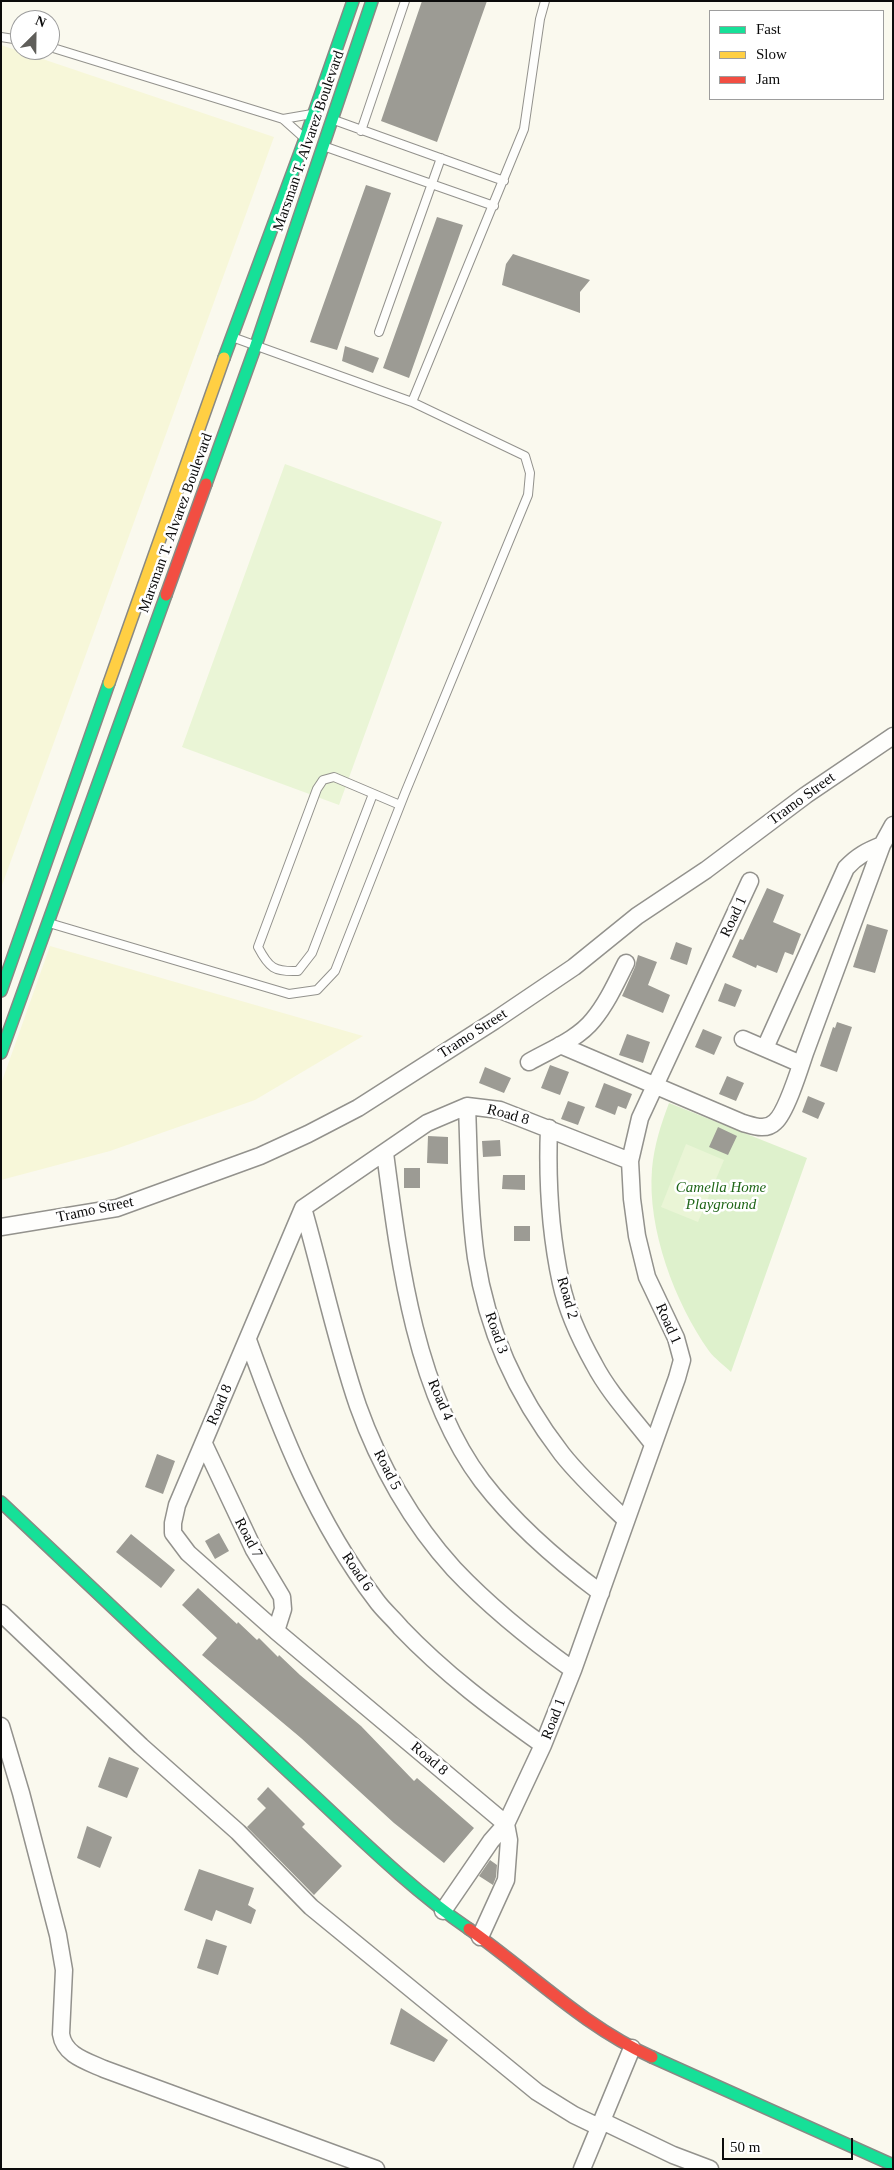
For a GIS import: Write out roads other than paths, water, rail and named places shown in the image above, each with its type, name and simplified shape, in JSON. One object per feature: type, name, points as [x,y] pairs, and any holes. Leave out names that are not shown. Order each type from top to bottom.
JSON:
[{"type":"street","name":"Marsman T. Alvarez Boulevard","points":[[1,1053],[38,918],[231,337],[306,140],[353,1]]},
{"type":"street","name":"Marsman T. Alvarez Boulevard","points":[[1,991],[38,918],[256,345],[372,1]]},
{"type":"street","name":"Tramo Street","points":[[1,1227],[78,1216],[126,1205],[260,1156],[358,1108],[494,1022],[574,967],[636,916],[706,870],[806,795],[893,736]]},
{"type":"street","points":[[560,1045],[743,1123],[758,1128],[767,1127],[775,1122],[782,1113],[882,846],[893,825]]},
{"type":"street","points":[[765,1048],[846,868],[861,854],[882,846]]},
{"type":"street","name":"Road 1","points":[[444,1911],[491,1841],[506,1824],[544,1746],[601,1593],[682,1360],[676,1338],[647,1277],[637,1236],[632,1199],[630,1161],[640,1118],[750,881]]},
{"type":"street","points":[[529,1062],[577,1035],[592,1021],[608,998],[626,963]]},
{"type":"street","points":[[743,1039],[801,1064]]},
{"type":"street","name":"Road 8","points":[[506,1824],[276,1631],[188,1553],[173,1533],[173,1523],[177,1505],[304,1208],[427,1123],[467,1106],[500,1110],[630,1161]]},
{"type":"street","name":"Road 3","points":[[467,1106],[472,1222],[477,1260],[488,1310],[510,1372],[526,1401],[562,1454],[584,1479],[626,1520]]},
{"type":"street","name":"Road 2","points":[[549,1128],[547,1172],[561,1284],[575,1326],[594,1366],[653,1444]]},
{"type":"street","name":"Road 4","points":[[385,1153],[405,1284],[416,1333],[446,1418],[462,1450],[488,1488],[535,1539],[566,1567],[601,1593]]},
{"type":"street","name":"Road 5","points":[[304,1208],[339,1343],[358,1407],[379,1457],[404,1501],[454,1568],[544,1649],[573,1670]]},
{"type":"street","name":"Road 6","points":[[248,1340],[277,1422],[309,1493],[326,1525],[376,1601],[453,1678],[544,1746]]},
{"type":"street","name":"Road 7","points":[[204,1444],[254,1550],[282,1597],[283,1609],[276,1631]]},
{"type":"street","points":[[1,1502],[180,1672],[444,1911],[480,1937],[552,1995],[632,2048],[893,2165]]},
{"type":"street","points":[[1,1613],[142,1746],[238,1832],[311,1908],[537,2092],[574,2116],[601,2124],[672,2155],[710,2169]]},
{"type":"street","points":[[1,1726],[58,1935],[64,1970],[62,2043],[79,2058],[104,2069],[376,2169]]},
{"type":"street","points":[[480,1937],[506,1880],[509,1840],[506,1824]]},
{"type":"street","points":[[582,2169],[632,2048]]},
{"type":"lane","points":[[361,131],[405,1]]},
{"type":"lane","points":[[412,402],[524,129],[540,19],[545,1]]},
{"type":"lane","points":[[60,50],[283,119],[306,140],[494,206]]},
{"type":"lane","points":[[283,119],[315,113],[504,181]]},
{"type":"lane","points":[[379,332],[441,158]]},
{"type":"lane","points":[[38,918],[289,994],[317,990],[335,970],[400,805],[528,495],[530,473],[524,456],[412,402],[231,337]]},
{"type":"lane","points":[[373,794],[312,953],[298,972],[283,972],[267,965],[258,947],[317,789],[324,780],[334,777],[400,805]]},
{"type":"park label","name":"Camella Home Playground","points":[[721,1196]]}]
